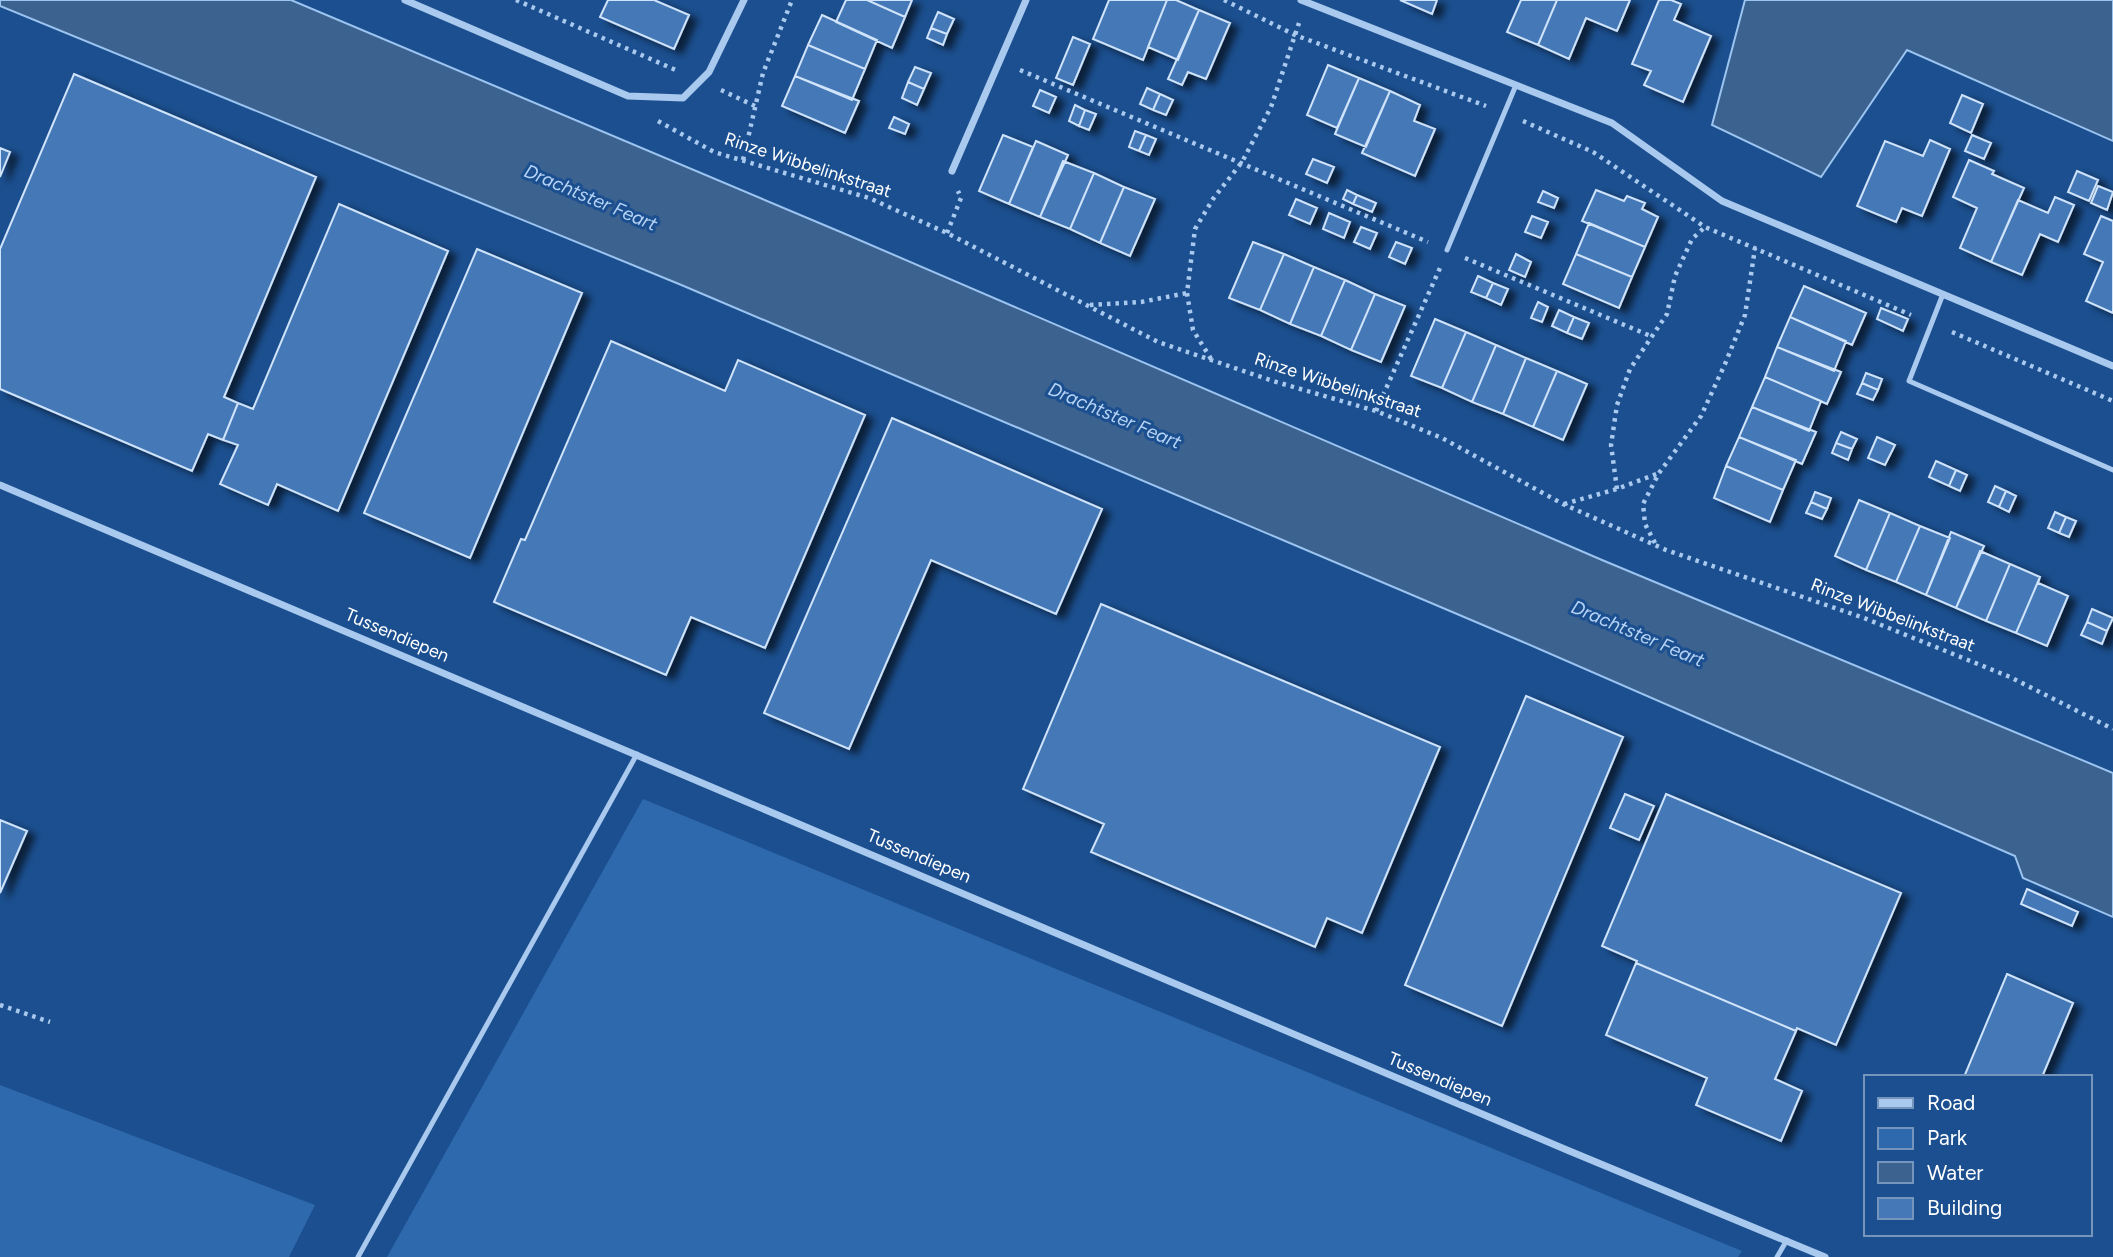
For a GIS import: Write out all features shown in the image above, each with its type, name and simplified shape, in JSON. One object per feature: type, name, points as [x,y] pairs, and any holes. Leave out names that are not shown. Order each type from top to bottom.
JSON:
[{"type":"street","points":[[405,0],[628,96],[683,98],[709,72],[744,0]]},
{"type":"street","points":[[952,171],[1026,0]]},
{"type":"street","points":[[1304,1],[1612,123],[1722,201],[2113,366]]},
{"type":"street","name":"Tussendiepen","points":[[0,485],[1825,1257]]},
{"type":"lane","points":[[1447,250],[1516,85]]},
{"type":"lane","points":[[1943,294],[1909,381],[2113,470]]},
{"type":"lane","points":[[358,1257],[637,754]]},
{"type":"lane","points":[[1777,1257],[1787,1240]]},
{"type":"path","points":[[516,0],[755,106]]},
{"type":"path","points":[[743,160],[763,73],[792,0]]},
{"type":"path","points":[[1224,0],[1295,35],[1505,113],[1593,152],[1705,227],[2113,401]]},
{"type":"path","points":[[1212,360],[1193,330],[1186,293],[1195,229],[1213,199],[1242,162],[1271,107],[1304,1]]},
{"type":"path","points":[[1000,61],[1653,337]]},
{"type":"path","name":"Rinze Wibbelinkstraat","points":[[628,96],[664,126],[714,152],[869,198],[947,233],[1157,342],[1376,411],[1442,438],[1563,504],[1655,544],[1864,618],[2010,677],[2113,729]]},
{"type":"path","points":[[947,233],[961,198],[952,171]]},
{"type":"path","points":[[1617,489],[1611,445],[1617,405],[1630,369],[1667,314],[1675,276],[1692,239],[1705,227]]},
{"type":"path","points":[[1655,544],[1645,524],[1643,504],[1659,473],[1701,416],[1726,364],[1745,316],[1755,248]]},
{"type":"path","points":[[1376,411],[1447,250]]},
{"type":"path","points":[[1088,306],[1141,302],[1186,293]]},
{"type":"path","points":[[1563,504],[1617,489],[1659,473]]},
{"type":"path","points":[[0,1005],[50,1022]]},
{"type":"green space","points":[[643,799],[1742,1251],[1738,1257],[387,1257]]},
{"type":"green space","points":[[0,1085],[315,1205],[289,1257],[0,1257]]},
{"type":"water","name":"Drachtster Feart","points":[[0,0],[291,0],[843,233],[1602,560],[2113,773],[2113,917],[2023,878],[2015,856],[1523,642],[679,284],[0,6]]},
{"type":"water","points":[[1745,0],[2113,0],[2113,141],[1907,50],[1821,177],[1712,125]]},
{"type":"building","points":[[608,0],[654,0],[689,15],[674,49],[600,17]]},
{"type":"building","points":[[846,0],[867,0],[905,17],[892,48],[836,22]]},
{"type":"building","points":[[867,0],[912,0],[905,17]]},
{"type":"building","points":[[1109,0],[1167,0],[1143,60],[1093,39]]},
{"type":"building","points":[[1167,0],[1176,0],[1199,10],[1178,60],[1148,47]]},
{"type":"building","points":[[1400,0],[1437,0],[1432,14]]},
{"type":"building","points":[[1521,0],[1557,0],[1538,45],[1507,32]]},
{"type":"building","points":[[1557,0],[1630,0],[1617,31],[1586,18],[1569,59],[1538,45]]},
{"type":"building","points":[[1659,0],[1671,0],[1681,4],[1674,20],[1711,36],[1683,102],[1644,85],[1651,71],[1632,64]]},
{"type":"building","points":[[1199,10],[1230,23],[1206,79],[1188,72],[1182,85],[1168,79]]},
{"type":"building","points":[[938,12],[954,19],[947,34],[931,28]]},
{"type":"building","points":[[822,15],[877,40],[865,69],[808,45]]},
{"type":"building","points":[[931,28],[947,34],[943,45],[927,38]]},
{"type":"building","points":[[1073,37],[1090,44],[1073,85],[1056,78]]},
{"type":"building","points":[[808,45],[865,69],[852,100],[795,76]]},
{"type":"building","points":[[1328,65],[1359,78],[1337,128],[1307,115]]},
{"type":"building","points":[[915,67],[931,73],[924,89],[908,82]]},
{"type":"building","points":[[74,74],[316,177],[224,397],[238,403],[223,440],[208,434],[192,471],[0,389],[0,249]]},
{"type":"building","points":[[795,76],[859,101],[845,133],[782,106]]},
{"type":"building","points":[[1359,78],[1390,91],[1366,147],[1335,134]]},
{"type":"building","points":[[908,82],[924,89],[917,105],[902,98]]},
{"type":"building","points":[[1147,88],[1160,94],[1153,110],[1140,104]]},
{"type":"building","points":[[1040,90],[1056,97],[1049,113],[1033,106]]},
{"type":"building","points":[[1390,91],[1420,105],[1414,121],[1435,129],[1415,176],[1362,153]]},
{"type":"building","points":[[1160,94],[1173,100],[1166,115],[1153,110]]},
{"type":"building","points":[[1962,95],[1983,104],[1971,133],[1950,123]]},
{"type":"building","points":[[1075,105],[1085,110],[1079,126],[1069,121]]},
{"type":"building","points":[[1085,110],[1096,114],[1089,130],[1079,126]]},
{"type":"building","points":[[894,117],[909,124],[905,134],[889,128]]},
{"type":"building","points":[[1135,131],[1146,135],[1139,151],[1129,147]]},
{"type":"building","points":[[1003,135],[1033,147],[1009,204],[979,191]]},
{"type":"building","points":[[1146,135],[1156,139],[1149,155],[1139,151]]},
{"type":"building","points":[[1972,135],[1991,143],[1984,159],[1965,151]]},
{"type":"building","points":[[1930,140],[1950,149],[1922,216],[1902,208],[1896,222],[1857,206],[1885,141],[1923,156]]},
{"type":"building","points":[[1036,141],[1068,155],[1040,217],[1009,204]]},
{"type":"building","points":[[0,148],[10,152],[0,177]]},
{"type":"building","points":[[1313,159],[1334,167],[1327,183],[1306,174]]},
{"type":"building","points":[[1969,160],[2024,188],[1991,262],[1960,248],[1977,208],[1953,197]]},
{"type":"building","points":[[1063,161],[1094,173],[1070,229],[1040,217]]},
{"type":"building","points":[[2077,171],[2098,180],[2089,201],[2068,192]]},
{"type":"building","points":[[1094,173],[1124,187],[1100,243],[1070,229]]},
{"type":"building","points":[[2098,186],[2113,192],[2107,210],[2091,203]]},
{"type":"building","points":[[1124,187],[1155,199],[1130,256],[1100,243]]},
{"type":"building","points":[[1347,190],[1357,195],[1353,204],[1343,199]]},
{"type":"building","points":[[1596,190],[1624,201],[1627,196],[1645,203],[1642,209],[1658,217],[1645,247],[1582,221]]},
{"type":"building","points":[[1543,191],[1558,198],[1554,208],[1538,202]]},
{"type":"building","points":[[1357,195],[1376,203],[1372,212],[1353,204]]},
{"type":"building","points":[[2055,197],[2074,205],[2058,242],[2040,234],[2022,275],[1991,262],[2018,200],[2048,213]]},
{"type":"building","points":[[1296,199],[1317,208],[1310,224],[1289,215]]},
{"type":"building","points":[[339,204],[448,251],[338,511],[277,484],[268,505],[220,484],[238,445],[223,440],[238,403],[253,409]]},
{"type":"building","points":[[1329,213],[1350,222],[1344,238],[1323,229]]},
{"type":"building","points":[[1532,216],[1548,222],[1541,238],[1525,232]]},
{"type":"building","points":[[2101,216],[2113,221],[2113,313],[2086,301],[2103,262],[2084,254]]},
{"type":"building","points":[[1589,223],[1645,247],[1632,277],[1576,254]]},
{"type":"building","points":[[1361,227],[1377,233],[1370,249],[1354,242]]},
{"type":"building","points":[[1253,242],[1284,254],[1260,310],[1229,298]]},
{"type":"building","points":[[1396,242],[1412,248],[1405,264],[1389,257]]},
{"type":"building","points":[[477,249],[582,293],[470,558],[364,513]]},
{"type":"building","points":[[1284,254],[1314,267],[1290,324],[1260,310]]},
{"type":"building","points":[[1516,254],[1531,262],[1525,277],[1509,270]]},
{"type":"building","points":[[1576,254],[1632,277],[1619,308],[1563,284]]},
{"type":"building","points":[[1314,267],[1345,280],[1321,336],[1290,324]]},
{"type":"building","points":[[1478,276],[1493,283],[1486,298],[1471,292]]},
{"type":"building","points":[[1345,280],[1375,294],[1351,350],[1321,336]]},
{"type":"building","points":[[1493,283],[1508,289],[1501,305],[1486,298]]},
{"type":"building","points":[[1804,286],[1866,313],[1852,345],[1790,317]]},
{"type":"building","points":[[1375,294],[1405,306],[1381,362],[1351,350]]},
{"type":"building","points":[[1538,302],[1548,307],[1542,322],[1531,318]]},
{"type":"building","points":[[1881,308],[1908,319],[1903,331],[1877,319]]},
{"type":"building","points":[[1559,310],[1574,317],[1567,333],[1552,326]]},
{"type":"building","points":[[1574,317],[1589,323],[1582,339],[1567,333]]},
{"type":"building","points":[[1790,317],[1846,341],[1834,371],[1777,347]]},
{"type":"building","points":[[1435,319],[1466,332],[1442,388],[1411,376]]},
{"type":"building","points":[[1466,332],[1496,345],[1472,402],[1442,388]]},
{"type":"building","points":[[611,341],[725,391],[738,360],[865,415],[765,648],[691,617],[666,675],[494,602],[521,539],[525,540]]},
{"type":"building","points":[[1496,345],[1526,358],[1503,414],[1472,402]]},
{"type":"building","points":[[1777,347],[1841,372],[1827,404],[1765,377]]},
{"type":"building","points":[[1526,358],[1557,371],[1533,427],[1503,414]]},
{"type":"building","points":[[1557,371],[1587,384],[1563,440],[1533,427]]},
{"type":"building","points":[[1866,373],[1882,379],[1878,390],[1862,383]]},
{"type":"building","points":[[1765,377],[1821,401],[1809,431],[1752,407]]},
{"type":"building","points":[[1862,383],[1878,390],[1873,400],[1857,394]]},
{"type":"building","points":[[1752,407],[1816,432],[1802,464],[1739,437]]},
{"type":"building","points":[[892,418],[1102,509],[1056,614],[931,560],[849,749],[764,713]]},
{"type":"building","points":[[1841,432],[1857,439],[1852,449],[1836,443]]},
{"type":"building","points":[[1739,437],[1796,460],[1783,490],[1726,466]]},
{"type":"building","points":[[1877,437],[1895,445],[1885,465],[1868,458]]},
{"type":"building","points":[[1836,443],[1852,449],[1848,460],[1832,453]]},
{"type":"building","points":[[1936,461],[1956,470],[1949,486],[1929,477]]},
{"type":"building","points":[[1726,466],[1783,490],[1770,522],[1714,498]]},
{"type":"building","points":[[1956,470],[1967,475],[1960,491],[1949,486]]},
{"type":"building","points":[[1995,486],[2006,491],[1999,507],[1988,502]]},
{"type":"building","points":[[2006,491],[2016,496],[2009,512],[1999,507]]},
{"type":"building","points":[[1815,492],[1831,498],[1827,509],[1811,502]]},
{"type":"building","points":[[1859,500],[1890,513],[1866,570],[1835,556]]},
{"type":"building","points":[[1811,502],[1827,509],[1822,519],[1806,513]]},
{"type":"building","points":[[2055,512],[2066,517],[2059,533],[2048,528]]},
{"type":"building","points":[[1890,513],[1920,526],[1896,582],[1866,570]]},
{"type":"building","points":[[2066,517],[2076,521],[2069,537],[2059,533]]},
{"type":"building","points":[[1920,526],[1950,538],[1926,595],[1896,582]]},
{"type":"building","points":[[1951,532],[1984,546],[1956,608],[1926,595]]},
{"type":"building","points":[[1980,551],[2010,564],[1986,621],[1956,608]]},
{"type":"building","points":[[2010,564],[2040,577],[2016,633],[1986,621]]},
{"type":"building","points":[[2040,577],[2038,583],[2068,596],[2047,646],[2016,633]]},
{"type":"building","points":[[1101,604],[1440,747],[1362,933],[1327,918],[1315,947],[1091,852],[1104,824],[1023,789]]},
{"type":"building","points":[[2092,609],[2113,618],[2107,631],[2087,622]]},
{"type":"building","points":[[2087,622],[2107,631],[2102,644],[2081,635]]},
{"type":"building","points":[[1526,696],[1623,737],[1502,1026],[1405,985]]},
{"type":"building","points":[[1625,794],[1654,806],[1639,840],[1610,828]]},
{"type":"building","points":[[1666,794],[1901,893],[1836,1045],[1797,1028],[1796,1031],[1602,946]]},
{"type":"building","points":[[0,820],[27,831],[0,893]]},
{"type":"building","points":[[2027,889],[2078,912],[2072,926],[2021,904]]},
{"type":"building","points":[[1636,963],[1796,1031],[1775,1079],[1802,1091],[1781,1141],[1696,1105],[1707,1078],[1606,1035]]},
{"type":"building","points":[[2007,974],[2073,1003],[2043,1075],[1965,1075]]}]
